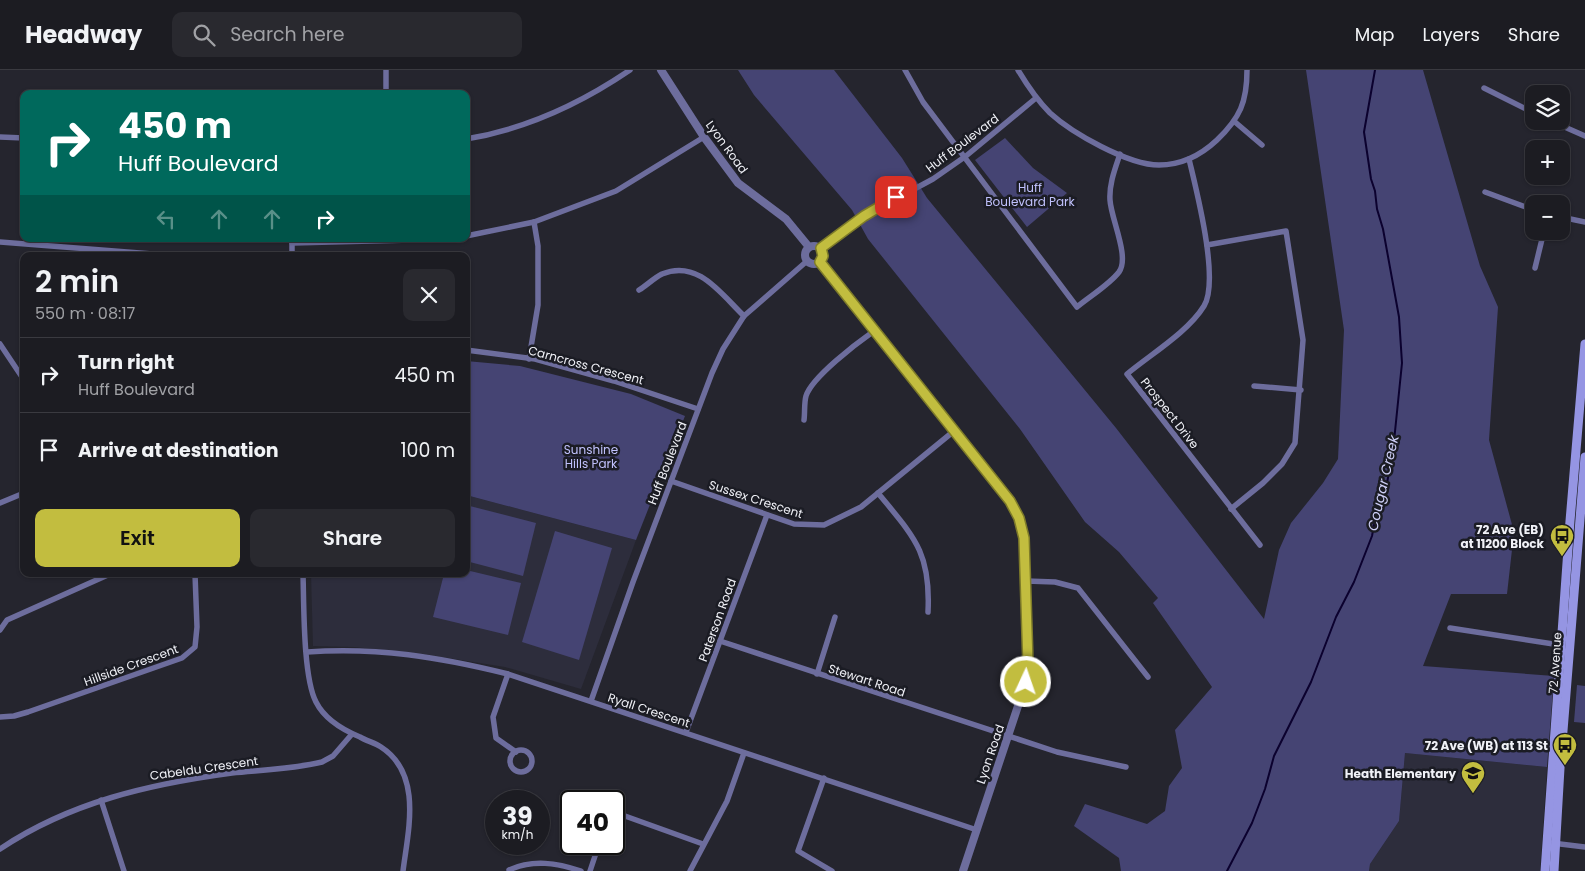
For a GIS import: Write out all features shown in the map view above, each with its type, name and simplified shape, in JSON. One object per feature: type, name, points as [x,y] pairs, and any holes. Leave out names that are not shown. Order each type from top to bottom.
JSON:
[{"type":"main road","name":"72 Avenue","points":[[1545,871],[1552,843],[1560,768],[1579,510],[1585,344]]},
{"type":"main road","name":"72 Avenue","points":[[1554,871],[1552,843],[1560,645],[1585,457]]},
{"type":"street","points":[[386,70],[386,90]]},
{"type":"street","points":[[470,138],[528,124],[564,110],[605,88],[630,70]]},
{"type":"street","name":"Lyon Road","points":[[661,70],[704,138],[738,183],[786,219],[809,247]]},
{"type":"street","points":[[905,70],[923,102],[966,156],[1077,307],[1119,272],[1123,263],[1123,253],[1112,215],[1110,198],[1112,177],[1120,154]]},
{"type":"street","points":[[1018,70],[1036,98],[1051,114],[1073,129],[1120,154],[1146,164],[1158,165],[1190,159],[1207,149],[1235,122],[1247,93],[1247,70]]},
{"type":"street","points":[[1484,88],[1525,108]]},
{"type":"street","name":"Huff Boulevard","points":[[821,248],[864,216],[933,179],[966,156],[1036,98]]},
{"type":"street","points":[[1235,122],[1262,144]]},
{"type":"street","points":[[1570,129],[1585,136]]},
{"type":"street","points":[[0,137],[20,138]]},
{"type":"street","points":[[470,235],[534,222],[616,191],[704,138]]},
{"type":"street","name":"Prospect Drive","points":[[1190,159],[1207,245],[1209,283],[1205,304],[1192,322],[1127,374],[1230,509],[1260,545]]},
{"type":"street","points":[[1485,192],[1525,207]]},
{"type":"street","points":[[1570,219],[1585,222]]},
{"type":"street","points":[[529,359],[538,297],[538,246],[534,222]]},
{"type":"street","points":[[1207,245],[1286,230],[1303,340],[1301,390],[1294,446],[1282,464],[1263,483],[1230,509]]},
{"type":"street","points":[[1535,268],[1542,240]]},
{"type":"street","points":[[0,242],[127,252]]},
{"type":"street","points":[[814,245],[821,248],[823,256],[820,262],[812,264],[807,260],[805,255],[809,247],[814,245]]},
{"type":"street","name":"Huff Boulevard","points":[[592,701],[671,481],[723,349],[744,316],[807,260]]},
{"type":"street","name":"Lyon Road","points":[[820,262],[1010,501],[1019,518],[1024,538],[1026,682],[964,871]]},
{"type":"street","points":[[639,290],[661,274],[677,270],[691,271],[705,278],[744,316]]},
{"type":"street","points":[[804,420],[806,395],[823,374],[847,350],[874,332]]},
{"type":"street","points":[[0,344],[20,373]]},
{"type":"street","name":"Carncross Crescent","points":[[470,351],[529,359],[614,381],[698,409]]},
{"type":"street","points":[[1254,386],[1301,390]]},
{"type":"street","name":"Sussex Crescent","points":[[671,481],[794,524],[824,525],[861,507],[954,431]]},
{"type":"street","points":[[878,493],[916,540],[923,554],[930,588],[928,612]]},
{"type":"street","points":[[0,503],[20,495]]},
{"type":"street","name":"Paterson Road","points":[[686,732],[767,514]]},
{"type":"street","points":[[0,630],[7,620],[103,577]]},
{"type":"street","name":"Hillside Crescent","points":[[0,717],[28,712],[182,658],[195,647],[197,627],[195,577]]},
{"type":"street","points":[[303,577],[307,652],[311,688],[316,703],[342,729],[387,752],[401,769],[407,781],[410,803],[403,871],[398,871]]},
{"type":"street","points":[[1026,581],[1055,582],[1078,588],[1148,677]]},
{"type":"street","points":[[817,674],[835,617]]},
{"type":"street","name":"72 Avenue","points":[[1450,628],[1560,645]]},
{"type":"street","name":"Stewart Road","points":[[720,641],[817,674],[1009,734],[1057,752],[1126,767]]},
{"type":"street","name":"Ryall Crescent","points":[[307,652],[401,652],[459,662],[508,674],[977,830]]},
{"type":"street","points":[[508,674],[493,717],[496,738],[516,752]]},
{"type":"street","name":"Cabeldu Crescent","points":[[0,848],[26,831],[57,816],[138,788],[175,780],[322,762],[333,756],[352,734]]},
{"type":"street","points":[[690,871],[727,801],[744,753]]},
{"type":"street","points":[[824,778],[798,851],[832,871]]},
{"type":"street","points":[[101,800],[124,871]]},
{"type":"street","points":[[625,816],[703,844]]},
{"type":"street","points":[[1552,843],[1585,847]]},
{"type":"street","points":[[590,871],[595,855]]},
{"type":"street","points":[[509,870],[522,864],[558,863],[581,871]]},
{"type":"shaded area","points":[[470,496],[636,540],[581,689],[505,667],[423,654],[354,647],[313,646],[311,577],[470,577]]},
{"type":"shaded area","name":"Heath Elementary","points":[[1405,753],[1547,767],[1540,871],[1369,871],[1370,864],[1399,821]]},
{"type":"green space","points":[[738,70],[834,70],[902,158],[927,198],[1116,428],[1264,619],[1279,550],[1291,523],[1323,483],[1338,459],[1344,330],[1306,70],[1423,70],[1480,266],[1498,307],[1489,440],[1514,532],[1507,594],[1451,594],[1423,666],[1554,676],[1547,767],[1405,753],[1399,821],[1370,864],[1369,871],[1121,871],[1119,858],[1074,826],[1085,804],[1147,824],[1165,811],[1169,786],[1182,768],[1175,730],[1212,687],[1153,603],[1158,598],[1119,552],[1085,522],[1020,429],[868,239],[852,210],[754,95]]},
{"type":"green space","name":"Huff Boulevard Park","points":[[1005,138],[1033,168],[1067,193],[1027,227],[975,160]]},
{"type":"green space","name":"Sunshine Hills Park","points":[[470,361],[520,366],[631,394],[685,416],[636,540],[470,496]]},
{"type":"green space","points":[[470,506],[536,523],[523,576],[470,562]]},
{"type":"green space","points":[[555,531],[612,548],[579,660],[522,642]]},
{"type":"green space","points":[[470,571],[521,583],[508,635],[433,617],[443,577],[470,577]]},
{"type":"green space","points":[[1577,685],[1585,686],[1585,723],[1574,722]]},
{"type":"waterway","name":"Cougar Creek","points":[[1227,871],[1252,823],[1265,789],[1274,756],[1311,682],[1336,617],[1354,582],[1372,536],[1379,499],[1387,483],[1393,451],[1402,363],[1399,317],[1383,229],[1371,179],[1364,132],[1375,70]]},
{"type":"place","name":"72 Ave (EB) at 11200 Block","points":[[1562,557]]},
{"type":"place","name":"72 Ave (WB) at 113 St","points":[[1565,766]]},
{"type":"place","name":"Heath Elementary","points":[[1473,794]]},
{"type":"route","points":[[896,197],[864,216],[821,248],[823,256],[820,262],[1010,501],[1019,518],[1024,538],[1026,581],[1028,664],[1026,682]]}]
